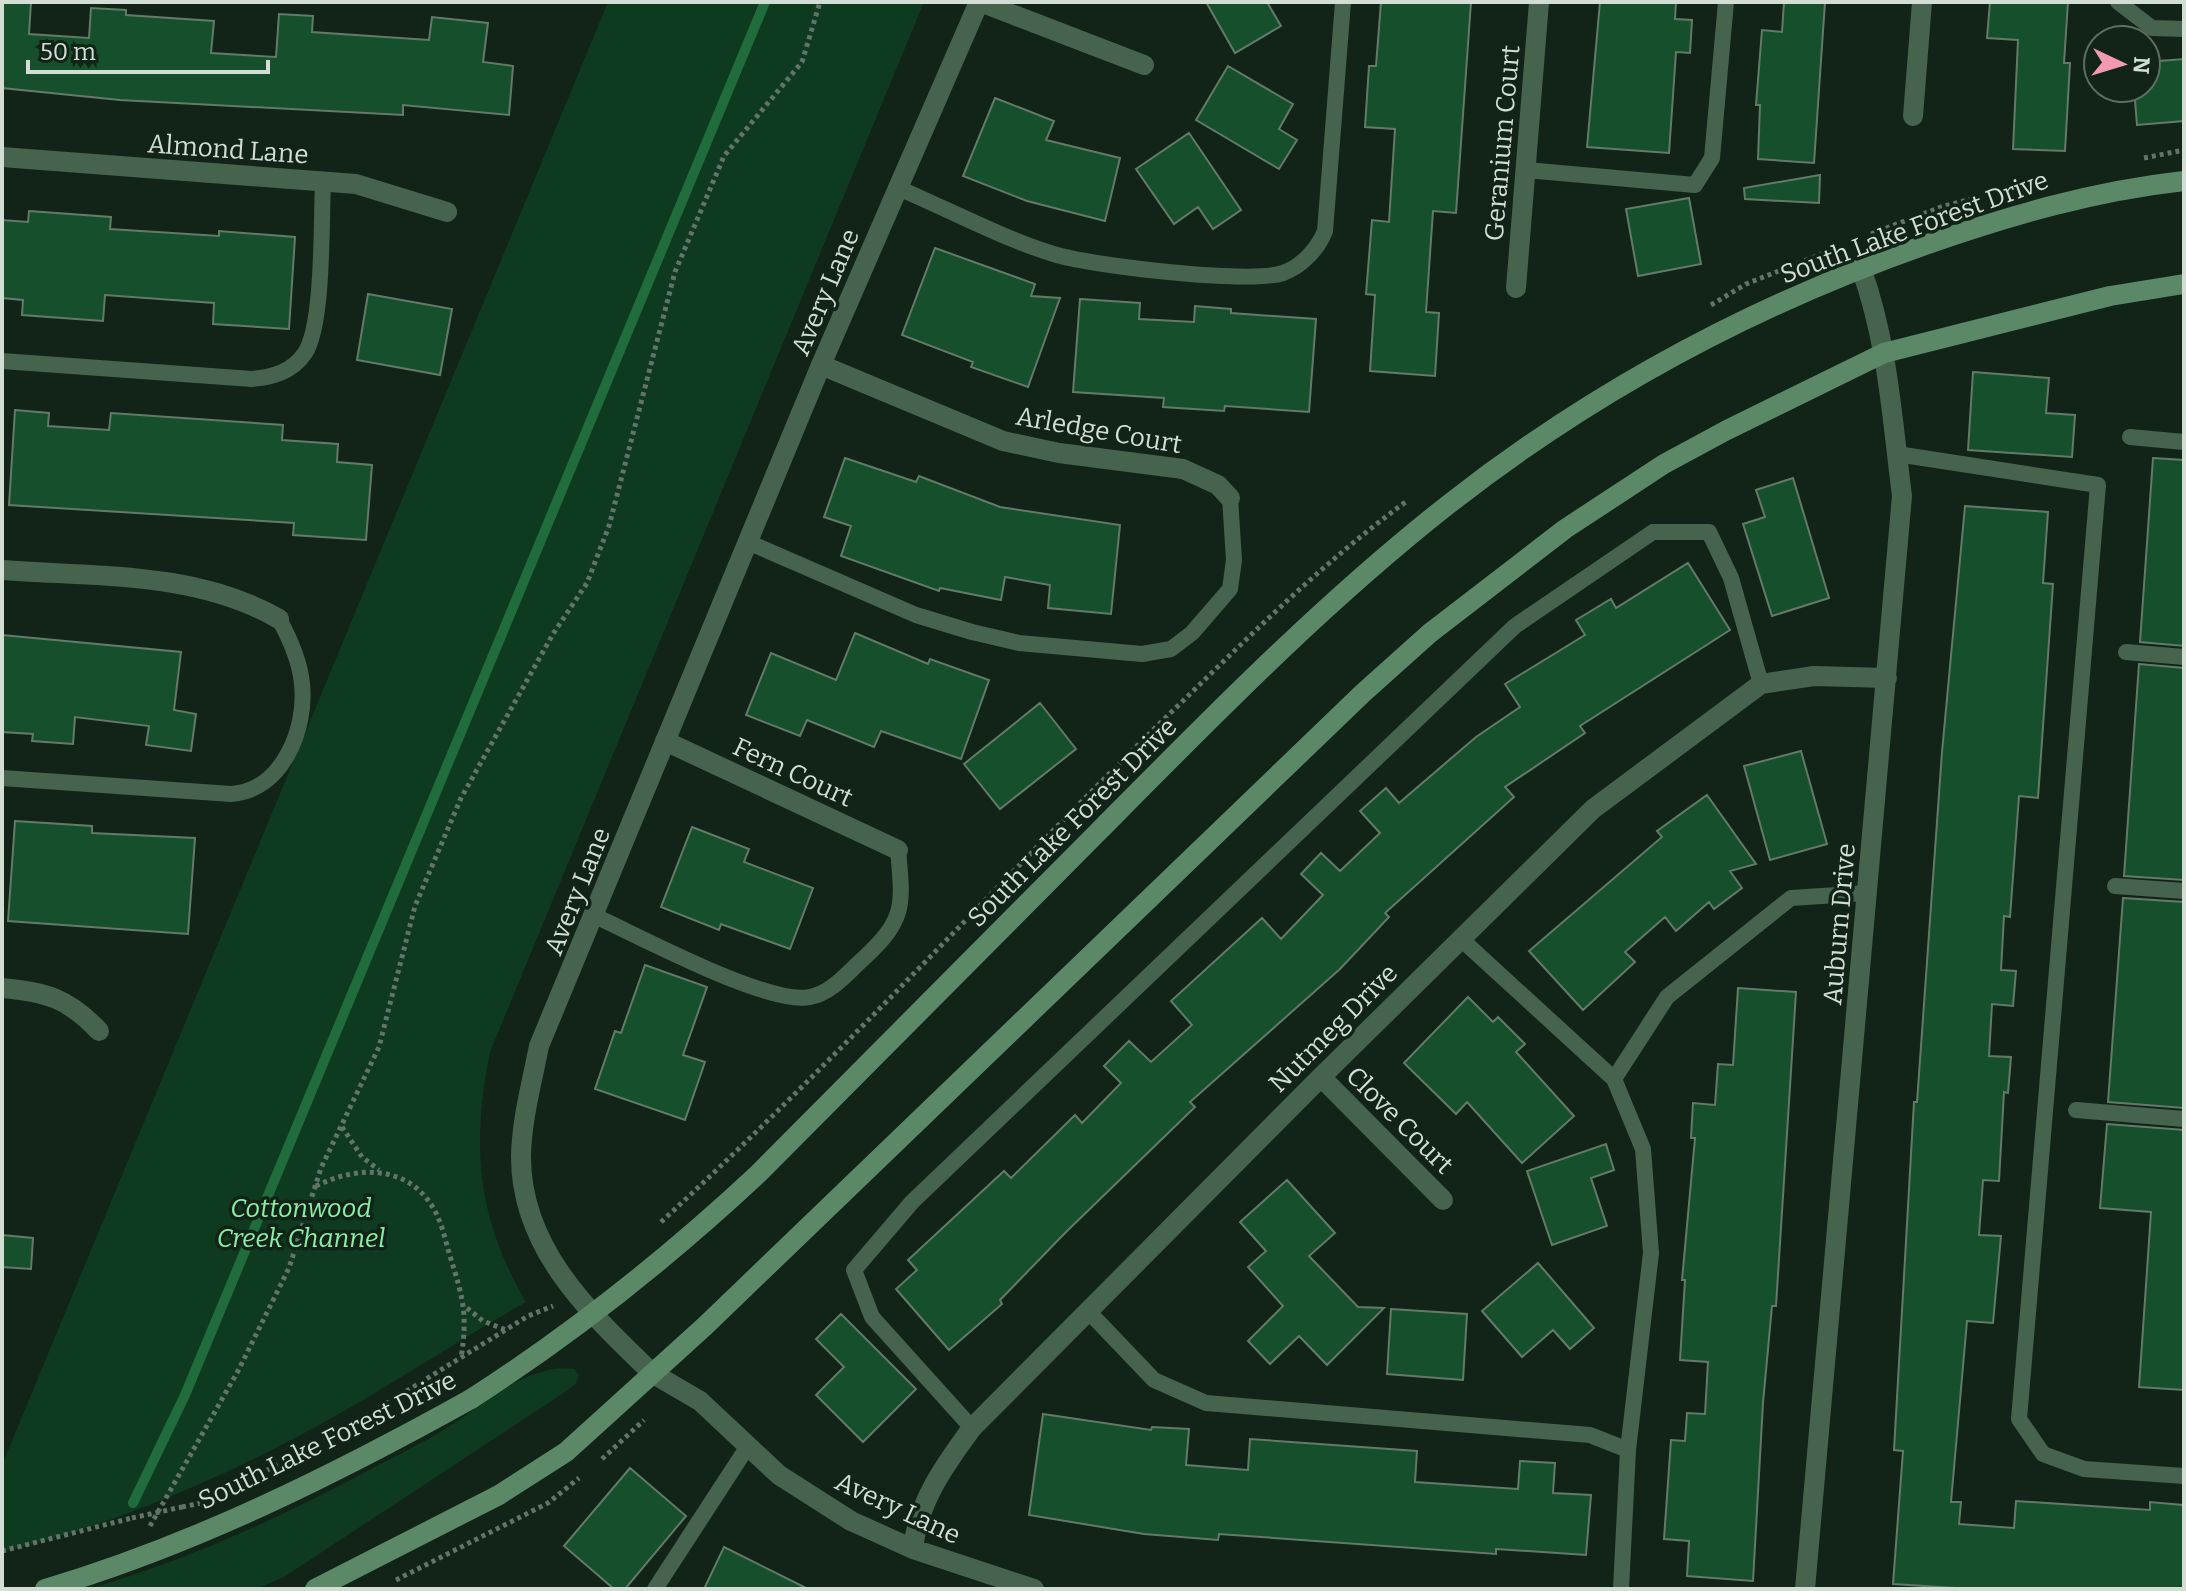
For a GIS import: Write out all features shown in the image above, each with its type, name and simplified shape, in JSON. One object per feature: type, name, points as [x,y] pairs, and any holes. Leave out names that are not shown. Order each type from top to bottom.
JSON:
[{"type":"main road","name":"South Lake Forest Drive","points":[[45,1589],[97,1574],[274,1500],[471,1399],[593,1316],[675,1251],[758,1174],[1278,651],[1452,501],[1579,412],[1664,362],[1788,297],[1861,268],[2070,199],[2184,181]]},
{"type":"main road","points":[[315,1589],[499,1495],[566,1452],[1430,633],[1565,529],[1664,464],[1884,353],[2110,296],[2184,284]]},
{"type":"street","points":[[980,2],[1144,65]]},
{"type":"street","name":"Avery Lane","points":[[980,2],[821,365],[750,543],[539,1046],[525,1112],[521,1156],[527,1199],[559,1276],[593,1316],[652,1373],[700,1401],[779,1475],[851,1521],[913,1549],[1034,1589]]},
{"type":"street","name":"Geranium Court","points":[[1516,288],[1539,2]]},
{"type":"street","points":[[1913,116],[1922,2]]},
{"type":"street","name":"Almond Lane","points":[[2,157],[356,184],[447,212]]},
{"type":"street","name":"Auburn Drive","points":[[1805,1589],[1902,496],[1893,403],[1877,311],[1861,268]]},
{"type":"street","name":"Arledge Court","points":[[821,365],[1003,441],[1059,453],[1183,469],[1218,485],[1230,498]]},
{"type":"street","points":[[2,570],[184,583],[252,603],[279,619]]},
{"type":"street","name":"Nutmeg Drive","points":[[913,1549],[915,1532],[936,1476],[972,1428],[1593,809],[1761,684],[1814,676],[1887,678]]},
{"type":"street","name":"Fern Court","points":[[665,741],[898,850]]},
{"type":"street","points":[[2,988],[55,996],[78,1008],[99,1031]]},
{"type":"street","name":"Clove Court","points":[[1321,1077],[1443,1200]]},
{"type":"lane","points":[[898,188],[1054,254],[1086,262],[1203,274],[1283,273],[1308,257],[1325,231],[1343,2]]},
{"type":"lane","points":[[1526,170],[1695,185],[1712,158],[1726,2]]},
{"type":"lane","points":[[2118,2],[2152,28],[2184,29]]},
{"type":"lane","points":[[2,361],[252,379],[279,375],[290,369],[305,354],[315,323],[323,182]]},
{"type":"lane","points":[[2130,437],[2184,442]]},
{"type":"lane","points":[[1897,454],[2098,485],[2019,1419],[2043,1454],[2084,1469],[2184,1476]]},
{"type":"lane","points":[[750,543],[916,615],[972,632],[1019,643],[1142,654],[1171,649],[1192,633],[1230,589],[1234,560],[1230,498]]},
{"type":"lane","points":[[972,1428],[872,1317],[854,1270],[912,1202],[1515,626],[1653,532],[1709,532],[1731,578],[1761,684]]},
{"type":"lane","points":[[2,778],[231,794],[252,790],[271,778],[281,766],[298,730],[301,713],[300,672],[279,619]]},
{"type":"lane","points":[[2126,652],[2184,657]]},
{"type":"lane","points":[[595,916],[720,973],[782,996],[811,997],[834,986],[894,926],[901,895],[898,850]]},
{"type":"lane","points":[[2115,886],[2184,891]]},
{"type":"lane","points":[[1614,1079],[1667,997],[1791,898],[1868,893]]},
{"type":"lane","points":[[1461,939],[1614,1079],[1643,1149],[1651,1253],[1628,1450],[1621,1589]]},
{"type":"lane","points":[[2076,1110],[2184,1119]]},
{"type":"lane","points":[[1088,1311],[1154,1380],[1206,1403],[1590,1435],[1628,1450]]},
{"type":"lane","points":[[655,1589],[748,1446]]},
{"type":"path","points":[[142,1539],[238,1371],[289,1268],[315,1186],[379,1047],[415,906],[461,798],[592,569],[609,526],[675,272],[724,156],[802,62],[820,2]]},
{"type":"path","points":[[341,1126],[362,1157],[380,1171]]},
{"type":"path","points":[[315,1186],[339,1175],[380,1171],[399,1176],[418,1188],[437,1214],[466,1308],[461,1360]]},
{"type":"path","points":[[466,1308],[483,1321],[506,1330]]},
{"type":"path","points":[[2,1551],[182,1507]]},
{"type":"green space","name":"Cottonwood Creek Channel","points":[[608,2],[924,2],[490,1052],[481,1119],[482,1181],[497,1240],[526,1302],[344,1411],[221,1475],[90,1527],[2,1552],[2,1465]]},
{"type":"green space","points":[[562,1368],[574,1369],[579,1375],[568,1390],[284,1577],[256,1589],[88,1589],[162,1565],[270,1520],[422,1442],[517,1382]]},
{"type":"building","points":[[2,2],[31,2],[29,34],[89,38],[91,8],[126,10],[126,15],[214,21],[211,53],[276,57],[279,14],[313,16],[312,32],[429,40],[432,17],[488,23],[483,62],[513,66],[509,115],[403,105],[403,115],[120,100],[2,88]]},
{"type":"building","points":[[1206,2],[1267,2],[1281,26],[1235,53]]},
{"type":"building","points":[[1381,2],[1471,2],[1456,213],[1433,211],[1426,312],[1439,313],[1435,376],[1370,371],[1375,295],[1366,294],[1372,220],[1389,222],[1395,129],[1365,127],[1369,66],[1376,66]]},
{"type":"building","points":[[1600,2],[1676,2],[1675,19],[1692,20],[1690,53],[1676,52],[1669,153],[1587,147]]},
{"type":"building","points":[[1784,2],[1825,2],[1814,163],[1758,159],[1760,105],[1756,105],[1762,30],[1782,32]]},
{"type":"building","points":[[1990,2],[2068,2],[2064,63],[2070,63],[2065,151],[2013,149],[2018,40],[1987,38]]},
{"type":"building","points":[[2184,59],[2184,121],[2137,125],[2135,104],[2162,104],[2162,61]]},
{"type":"building","points":[[1228,66],[1293,104],[1279,129],[1297,140],[1279,169],[1196,120]]},
{"type":"building","points":[[995,98],[1054,121],[1046,140],[1120,158],[1105,221],[1027,201],[963,176]]},
{"type":"building","points":[[1189,133],[1241,210],[1213,229],[1198,207],[1174,224],[1136,169]]},
{"type":"building","points":[[1820,175],[1819,203],[1745,199],[1744,188]]},
{"type":"building","points":[[1689,198],[1701,264],[1638,276],[1626,209]]},
{"type":"building","points":[[29,211],[111,217],[110,229],[219,236],[219,231],[295,237],[289,329],[213,324],[214,303],[105,295],[103,321],[22,315],[23,300],[2,298],[2,220],[28,222]]},
{"type":"building","points":[[935,248],[1035,284],[1031,296],[1060,298],[1028,387],[971,367],[973,362],[902,335]]},
{"type":"building","points":[[368,294],[452,309],[440,375],[357,360]]},
{"type":"building","points":[[1080,299],[1140,303],[1139,319],[1194,322],[1195,306],[1231,309],[1231,313],[1316,319],[1309,412],[1225,406],[1224,411],[1163,407],[1164,398],[1073,392]]},
{"type":"building","points":[[1973,372],[2049,378],[2046,413],[2075,415],[2072,457],[1968,450]]},
{"type":"building","points":[[15,410],[49,413],[48,426],[109,430],[111,413],[283,425],[282,440],[338,444],[337,462],[372,465],[366,540],[293,535],[294,523],[9,505]]},
{"type":"building","points":[[845,458],[916,482],[919,476],[1000,507],[1120,525],[1111,614],[1048,608],[1050,585],[1005,577],[1001,600],[940,588],[939,591],[841,556],[851,526],[824,517]]},
{"type":"building","points":[[2153,458],[2184,460],[2184,646],[2140,642]]},
{"type":"building","points":[[1793,478],[1829,598],[1772,616],[1743,524],[1765,517],[1756,490]]},
{"type":"building","points":[[1965,506],[2048,512],[2043,583],[2053,584],[2038,798],[2019,796],[2010,917],[2004,916],[2001,970],[2016,971],[2013,1006],[1992,1004],[1989,1056],[2011,1057],[2008,1093],[2004,1092],[1999,1181],[1983,1180],[1979,1235],[2001,1236],[1993,1323],[1967,1321],[1951,1502],[1961,1502],[1959,1524],[2014,1528],[2016,1501],[2150,1510],[2150,1502],[2183,1505],[2184,1589],[1971,1589],[1893,1584],[1903,1451],[1894,1450],[1914,1102],[1917,1102],[1942,752]]},
{"type":"building","points":[[1688,563],[1730,630],[1580,726],[1585,733],[1505,787],[1514,797],[1385,913],[1389,917],[1340,969],[1190,1102],[1195,1107],[1065,1233],[1000,1300],[1002,1304],[949,1350],[896,1289],[917,1270],[908,1260],[1004,1171],[1011,1178],[1075,1115],[1082,1123],[1121,1083],[1104,1066],[1129,1041],[1151,1062],[1192,1025],[1171,1001],[1262,918],[1281,939],[1323,895],[1301,874],[1321,853],[1340,871],[1380,833],[1360,811],[1386,788],[1399,803],[1476,737],[1520,707],[1505,684],[1585,635],[1576,620],[1611,599],[1616,608]]},
{"type":"building","points":[[855,633],[928,664],[930,659],[989,680],[961,759],[881,731],[874,747],[807,720],[800,736],[746,715],[771,653],[836,680]]},
{"type":"building","points":[[2,635],[181,652],[174,710],[196,714],[191,751],[146,745],[149,726],[75,717],[73,744],[32,741],[33,734],[2,732]]},
{"type":"building","points":[[2139,664],[2184,668],[2184,880],[2124,876]]},
{"type":"building","points":[[1040,703],[1076,749],[1000,809],[964,764]]},
{"type":"building","points":[[1801,751],[1827,844],[1770,860],[1744,766]]},
{"type":"building","points":[[1707,795],[1756,864],[1730,871],[1742,888],[1714,909],[1709,902],[1676,931],[1665,917],[1625,952],[1635,962],[1583,1010],[1529,951],[1662,837],[1657,831]]},
{"type":"building","points":[[15,821],[92,826],[92,833],[195,838],[188,934],[8,921]]},
{"type":"building","points":[[692,827],[749,849],[744,862],[813,888],[790,949],[721,924],[719,930],[661,907]]},
{"type":"building","points":[[2123,898],[2184,902],[2184,1108],[2108,1102]]},
{"type":"building","points":[[645,965],[707,987],[683,1055],[705,1062],[685,1120],[595,1089],[615,1031],[621,1033]]},
{"type":"building","points":[[1738,988],[1796,992],[1776,1306],[1772,1306],[1763,1403],[1753,1581],[1687,1576],[1689,1541],[1664,1539],[1671,1440],[1685,1441],[1687,1413],[1705,1414],[1708,1362],[1680,1360],[1685,1280],[1682,1280],[1695,1138],[1691,1138],[1693,1103],[1715,1105],[1718,1064],[1733,1065]]},
{"type":"building","points":[[1468,997],[1493,1022],[1498,1017],[1525,1044],[1516,1052],[1574,1116],[1522,1163],[1467,1102],[1456,1114],[1404,1063]]},
{"type":"building","points":[[2107,1124],[2184,1130],[2184,1390],[2139,1387],[2151,1212],[2100,1208]]},
{"type":"building","points":[[1606,1144],[1614,1170],[1591,1178],[1607,1226],[1552,1245],[1527,1171]]},
{"type":"building","points":[[1287,1180],[1335,1233],[1309,1256],[1358,1307],[1384,1308],[1327,1365],[1299,1336],[1270,1364],[1248,1341],[1283,1306],[1248,1267],[1266,1251],[1240,1222]]},
{"type":"building","points":[[2,1235],[33,1238],[31,1269],[2,1267]]},
{"type":"building","points":[[1538,1263],[1594,1328],[1570,1349],[1553,1330],[1522,1357],[1482,1311]]},
{"type":"building","points":[[1391,1309],[1467,1314],[1463,1380],[1387,1374]]},
{"type":"building","points":[[841,1314],[916,1389],[863,1442],[816,1395],[844,1367],[816,1339]]},
{"type":"building","points":[[1043,1414],[1151,1430],[1152,1427],[1189,1429],[1186,1465],[1248,1470],[1250,1439],[1417,1451],[1415,1482],[1518,1489],[1520,1461],[1555,1463],[1553,1493],[1591,1495],[1586,1555],[1496,1549],[1496,1554],[1219,1534],[1218,1540],[1144,1534],[1029,1515]]},
{"type":"building","points":[[630,1468],[686,1516],[625,1589],[614,1589],[564,1546]]},
{"type":"building","points":[[724,1547],[808,1589],[704,1589]]},
{"type":"waterway","points":[[133,1503],[185,1395],[765,2]]}]
